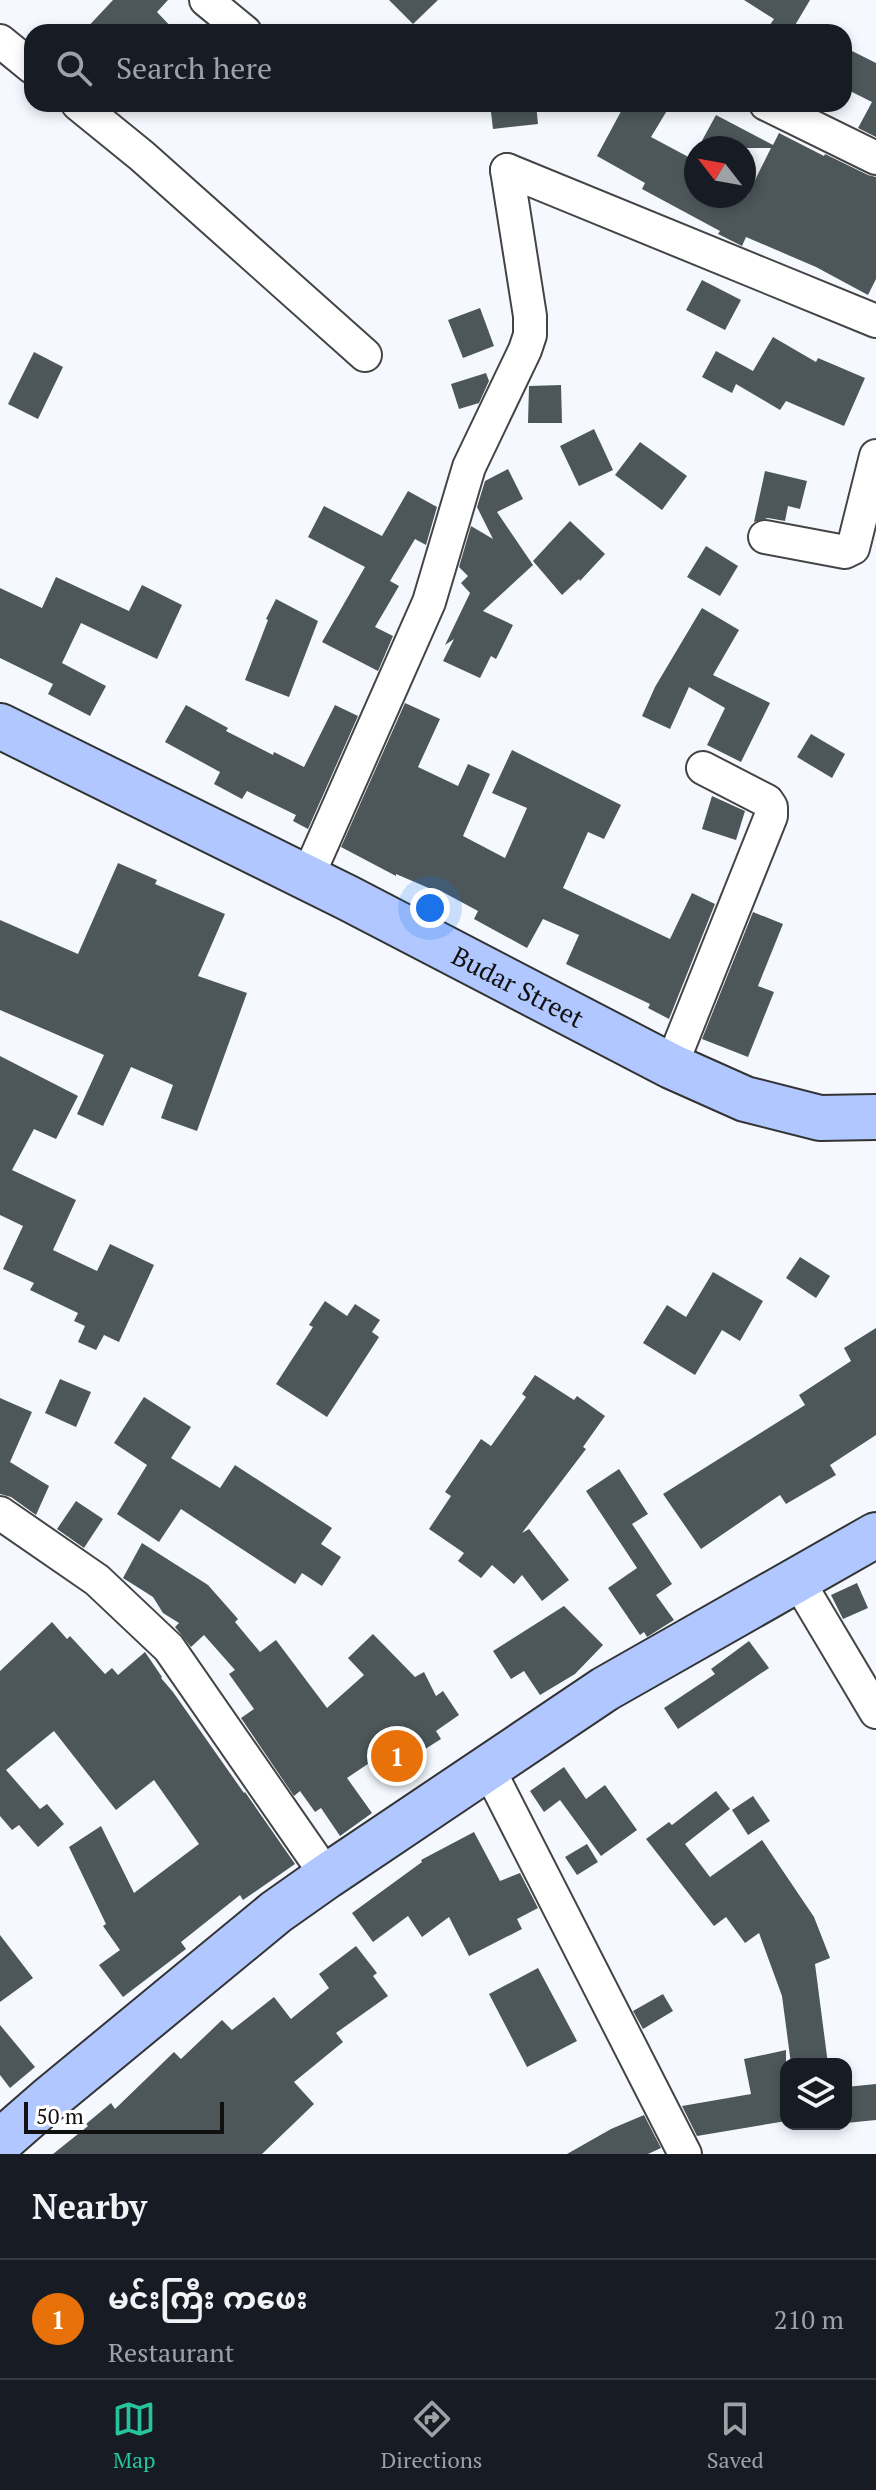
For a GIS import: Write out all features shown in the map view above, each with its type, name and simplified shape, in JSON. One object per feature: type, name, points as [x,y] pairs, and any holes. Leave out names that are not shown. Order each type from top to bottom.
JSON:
[{"type":"main road","name":"Budar Street","points":[[0,726],[307,878],[671,1066],[745,1099],[820,1118],[876,1117]]},
{"type":"main road","points":[[0,2142],[276,1912],[327,1876],[605,1689],[876,1535]]},
{"type":"street","points":[[206,0],[235,24]]},
{"type":"street","points":[[0,41],[24,60]]},
{"type":"street","points":[[88,112],[142,156],[365,355]]},
{"type":"street","points":[[782,112],[876,158]]},
{"type":"street","points":[[307,878],[429,602],[469,467],[530,335],[530,316],[507,170],[876,321]]},
{"type":"street","points":[[765,537],[845,552],[853,548],[876,456]]},
{"type":"street","points":[[671,1066],[771,816],[767,801],[703,768]]},
{"type":"street","points":[[0,1513],[97,1580],[169,1648],[327,1876]]},
{"type":"street","points":[[798,1581],[876,1712]]},
{"type":"street","points":[[488,1768],[685,2154]]},
{"type":"building","points":[[113,0],[168,0],[157,12],[168,24],[90,24]]},
{"type":"building","points":[[389,0],[438,0],[413,24]]},
{"type":"building","points":[[744,0],[810,0],[796,24],[771,24],[774,19]]},
{"type":"building","points":[[852,51],[876,63],[876,137],[858,128],[872,102],[852,92]]},
{"type":"building","points":[[491,112],[537,112],[538,124],[493,129]]},
{"type":"building","points":[[621,112],[666,112],[651,137],[684,155],[684,208],[756,208],[756,178],[771,148],[756,148],[756,136],[773,145],[779,133],[876,177],[876,279],[868,295],[816,267],[746,237],[742,246],[642,189],[645,183],[597,156]]},
{"type":"building","points":[[716,115],[756,136],[705,136]]},
{"type":"building","points":[[702,280],[741,300],[725,330],[686,310]]},
{"type":"building","points":[[480,308],[494,346],[463,358],[448,320]]},
{"type":"building","points":[[773,337],[816,362],[818,358],[865,378],[844,426],[786,401],[780,410],[736,384],[732,393],[702,377],[716,351],[753,371]]},
{"type":"building","points":[[34,352],[63,367],[38,419],[8,404]]},
{"type":"building","points":[[486,373],[489,381],[479,403],[459,409],[451,384]]},
{"type":"building","points":[[561,385],[562,423],[528,423],[529,386]]},
{"type":"building","points":[[594,429],[613,470],[579,486],[560,446]]},
{"type":"building","points":[[640,442],[687,476],[662,510],[615,475]]},
{"type":"building","points":[[508,469],[523,499],[497,512],[533,565],[483,611],[513,625],[496,659],[491,656],[480,678],[443,661],[454,639],[445,645],[470,593],[461,583],[468,576],[459,567],[471,526],[493,539],[477,507],[485,481]]},
{"type":"building","points":[[765,471],[807,481],[800,509],[788,506],[785,521],[768,518],[754,522]]},
{"type":"building","points":[[408,491],[437,507],[426,545],[415,539],[390,581],[399,586],[375,627],[393,636],[378,671],[322,642],[365,567],[308,537],[324,506],[382,536]]},
{"type":"building","points":[[570,521],[605,554],[562,595],[533,561]]},
{"type":"building","points":[[706,546],[738,566],[720,596],[687,577]]},
{"type":"building","points":[[56,577],[129,611],[142,585],[182,605],[157,659],[81,623],[62,663],[106,686],[90,716],[48,694],[53,684],[0,658],[0,588],[42,608]]},
{"type":"building","points":[[276,599],[318,621],[289,697],[245,680]]},
{"type":"building","points":[[702,608],[739,630],[713,675],[770,703],[741,762],[707,745],[725,708],[689,687],[670,729],[642,716],[655,687]]},
{"type":"building","points":[[405,703],[440,719],[418,767],[458,786],[468,764],[490,774],[463,836],[505,858],[527,808],[492,793],[512,750],[621,805],[604,839],[588,832],[563,888],[670,939],[692,893],[715,904],[669,1019],[648,1008],[650,1004],[566,964],[579,935],[543,919],[527,948],[474,919],[478,911],[439,890],[396,876],[341,847]]},
{"type":"building","points":[[186,705],[228,728],[226,731],[304,767],[335,705],[358,716],[308,829],[293,821],[296,815],[247,791],[242,799],[214,784],[220,772],[165,742]]},
{"type":"building","points":[[811,734],[845,754],[832,778],[797,757]]},
{"type":"building","points":[[712,796],[745,811],[736,840],[702,829]]},
{"type":"building","points":[[118,863],[157,880],[155,884],[225,914],[198,976],[247,993],[197,1131],[161,1118],[173,1085],[131,1067],[103,1126],[77,1114],[104,1055],[0,1010],[0,920],[78,954]]},
{"type":"building","points":[[753,912],[783,924],[758,986],[774,992],[748,1057],[702,1039]]},
{"type":"building","points":[[0,1056],[78,1096],[56,1139],[34,1129],[12,1170],[76,1200],[53,1250],[97,1271],[110,1244],[154,1265],[119,1342],[104,1335],[96,1350],[78,1342],[85,1326],[74,1321],[78,1313],[30,1290],[34,1283],[3,1269],[23,1226],[0,1215]]},
{"type":"building","points":[[800,1257],[830,1276],[816,1298],[786,1278]]},
{"type":"building","points":[[713,1272],[763,1301],[740,1341],[722,1330],[695,1375],[643,1343],[667,1305],[686,1317]]},
{"type":"building","points":[[325,1301],[347,1316],[355,1304],[380,1320],[372,1332],[379,1337],[327,1417],[276,1384],[313,1327],[309,1325]]},
{"type":"building","points":[[876,1328],[876,1435],[830,1465],[836,1475],[786,1504],[780,1495],[701,1549],[663,1494],[805,1405],[799,1395],[851,1361],[844,1348]]},
{"type":"building","points":[[535,1375],[574,1400],[577,1396],[605,1416],[583,1447],[586,1449],[522,1533],[529,1529],[569,1580],[542,1601],[522,1575],[514,1584],[492,1565],[481,1578],[458,1561],[464,1553],[429,1529],[451,1496],[445,1492],[481,1439],[491,1446],[526,1397],[522,1394]]},
{"type":"building","points":[[60,1379],[91,1392],[76,1427],[45,1413]]},
{"type":"building","points":[[144,1397],[191,1427],[171,1458],[220,1488],[235,1465],[332,1528],[321,1544],[341,1557],[322,1586],[302,1573],[295,1584],[181,1509],[159,1542],[117,1514],[147,1465],[114,1443]]},
{"type":"building","points":[[0,1398],[32,1412],[10,1462],[49,1486],[36,1515],[11,1497],[0,1494]]},
{"type":"building","points":[[619,1469],[648,1514],[632,1524],[672,1584],[656,1595],[674,1620],[647,1637],[644,1632],[640,1635],[608,1588],[637,1568],[586,1491]]},
{"type":"building","points":[[76,1501],[103,1519],[84,1548],[57,1529]]},
{"type":"building","points":[[142,1543],[208,1585],[238,1619],[235,1622],[260,1652],[276,1640],[327,1708],[364,1675],[348,1658],[373,1634],[415,1677],[424,1672],[436,1696],[443,1691],[459,1715],[436,1731],[441,1739],[403,1763],[393,1747],[347,1778],[372,1813],[340,1836],[321,1808],[315,1812],[300,1791],[294,1796],[241,1718],[254,1709],[229,1674],[235,1670],[204,1635],[191,1647],[175,1627],[179,1623],[163,1613],[153,1597],[123,1578]]},
{"type":"building","points":[[857,1583],[868,1608],[843,1619],[831,1595]]},
{"type":"building","points":[[564,1606],[603,1645],[575,1674],[540,1695],[524,1671],[511,1679],[493,1651]]},
{"type":"building","points":[[52,1622],[67,1639],[70,1636],[105,1674],[112,1668],[118,1675],[145,1652],[295,1864],[243,1900],[240,1895],[181,1942],[186,1949],[123,1997],[99,1965],[120,1950],[103,1926],[106,1924],[69,1847],[101,1826],[134,1893],[199,1844],[154,1780],[116,1810],[54,1731],[6,1770],[40,1809],[47,1804],[64,1824],[38,1847],[19,1825],[12,1830],[0,1816],[0,1671]]},
{"type":"building","points":[[749,1641],[769,1668],[678,1729],[664,1708],[715,1674],[711,1669]]},
{"type":"building","points":[[564,1767],[586,1799],[605,1785],[637,1830],[601,1856],[560,1800],[544,1812],[530,1791]]},
{"type":"building","points":[[716,1791],[730,1809],[685,1844],[710,1877],[762,1840],[814,1917],[830,1958],[815,1964],[827,2058],[790,2058],[782,1996],[759,1933],[745,1943],[726,1917],[714,1926],[646,1839],[669,1822],[672,1825]]},
{"type":"building","points":[[753,1796],[770,1821],[748,1835],[732,1810]]},
{"type":"building","points":[[474,1832],[500,1881],[520,1873],[538,1908],[517,1919],[522,1929],[469,1956],[449,1917],[422,1937],[408,1916],[373,1942],[352,1913],[421,1860]]},
{"type":"building","points":[[587,1844],[598,1862],[577,1875],[565,1857]]},
{"type":"building","points":[[0,1935],[33,1978],[0,2002]]},
{"type":"building","points":[[356,1946],[377,1973],[373,1976],[388,1996],[336,2033],[343,2042],[294,2082],[314,2104],[262,2154],[53,2154],[111,2103],[115,2109],[174,2052],[181,2059],[222,2020],[232,2030],[274,1997],[291,2019],[329,1988],[319,1974]]},
{"type":"building","points":[[538,1968],[577,2041],[527,2067],[489,1994]]},
{"type":"building","points":[[663,1994],[673,2011],[643,2029],[633,2011]]},
{"type":"building","points":[[0,2025],[35,2067],[10,2088],[0,2075]]},
{"type":"building","points":[[786,2050],[786,2058],[780,2058],[780,2122],[697,2136],[682,2106],[751,2094],[744,2059]]},
{"type":"building","points":[[876,2084],[876,2120],[852,2122],[852,2086]]},
{"type":"building","points":[[644,2115],[661,2148],[648,2154],[567,2154],[611,2129]]},
{"type":"place","name":"မင်းကြီး ကဖေး","points":[[397,1756]]}]
